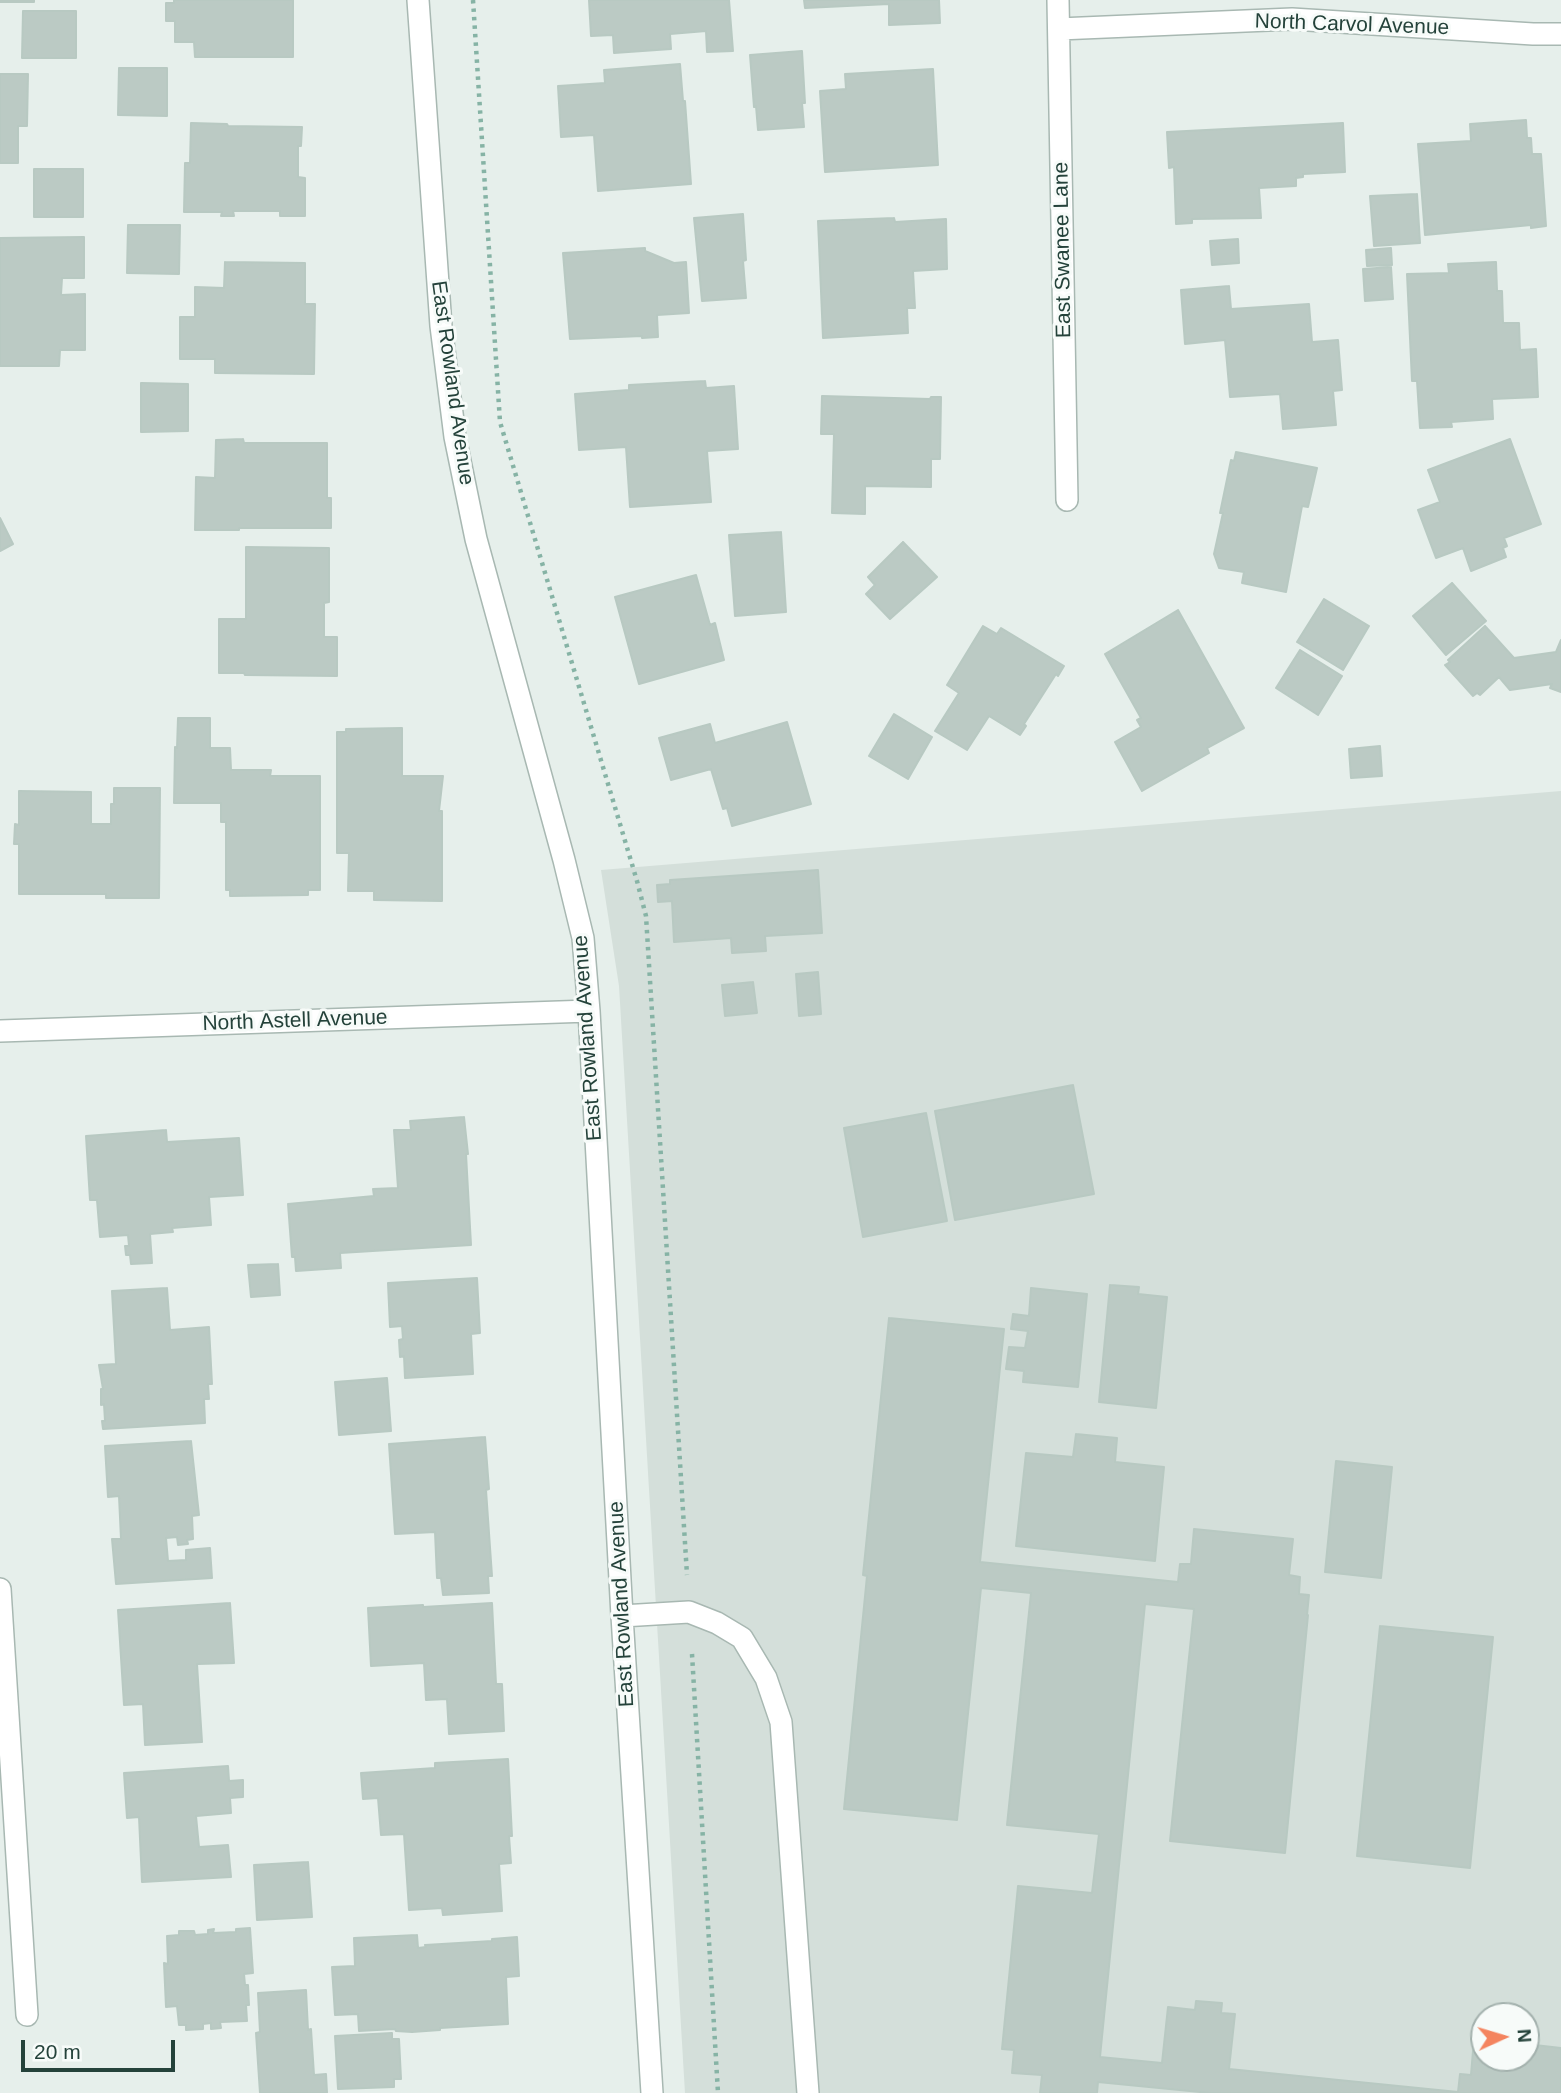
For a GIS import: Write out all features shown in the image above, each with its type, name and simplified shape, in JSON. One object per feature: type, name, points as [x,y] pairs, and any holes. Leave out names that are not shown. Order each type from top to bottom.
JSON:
[{"type":"street","name":"East Rowland Avenue","points":[[418,0],[441,326],[455,437],[476,539],[583,937],[652,2093]]},
{"type":"street","name":"East Swanee Lane","points":[[1058,0],[1067,500]]},
{"type":"street","name":"North Carvol Avenue","points":[[1059,29],[1292,19],[1561,34]]},
{"type":"street","name":"North Astell Avenue","points":[[0,1031],[589,1011]]},
{"type":"street","points":[[0,1589],[27,2015]]},
{"type":"street","points":[[622,1616],[689,1612],[708,1619],[742,1638],[766,1678],[780,1722],[808,2093]]},
{"type":"shaded area","points":[[1561,791],[1561,2093],[685,2093],[619,986],[601,870]]},
{"type":"building","points":[[34,0],[34,2],[0,2]]},
{"type":"building","points":[[174,0],[293,0],[293,57],[195,57],[194,42],[175,42],[175,21],[166,21],[166,3],[174,3]]},
{"type":"building","points":[[589,0],[729,0],[733,51],[707,52],[706,31],[670,34],[671,49],[614,53],[613,35],[591,36]]},
{"type":"building","points":[[804,0],[939,0],[940,23],[889,25],[889,4],[805,8]]},
{"type":"building","points":[[23,11],[76,11],[76,58],[22,58]]},
{"type":"building","points":[[802,51],[804,127],[758,130],[750,55]]},
{"type":"building","points":[[680,64],[691,184],[598,191],[594,135],[561,137],[558,86],[605,83],[604,70]]},
{"type":"building","points":[[119,68],[167,68],[167,116],[118,115]]},
{"type":"building","points":[[933,69],[938,165],[825,172],[820,91],[846,89],[845,74]]},
{"type":"building","points":[[0,74],[28,74],[27,126],[18,126],[18,163],[0,163]]},
{"type":"building","points":[[1526,120],[1527,138],[1531,138],[1532,154],[1541,154],[1546,226],[1531,228],[1531,225],[1425,235],[1418,144],[1471,141],[1470,124]]},
{"type":"building","points":[[191,123],[302,127],[301,146],[298,146],[298,177],[305,178],[305,216],[280,216],[280,211],[233,211],[234,216],[221,216],[222,212],[184,212],[185,163],[190,163]]},
{"type":"building","points":[[1343,123],[1345,172],[1303,174],[1303,177],[1296,178],[1296,186],[1259,188],[1261,218],[1192,219],[1192,223],[1176,224],[1174,167],[1169,168],[1167,132]]},
{"type":"building","points":[[34,169],[83,169],[83,217],[34,217]]},
{"type":"building","points":[[1417,194],[1420,243],[1374,246],[1370,196]]},
{"type":"building","points":[[743,214],[746,298],[702,301],[694,218]]},
{"type":"building","points":[[894,218],[895,222],[946,219],[947,269],[913,271],[915,308],[907,308],[908,333],[823,338],[818,221]]},
{"type":"building","points":[[128,225],[180,225],[179,274],[127,273]]},
{"type":"building","points":[[84,237],[84,278],[62,278],[61,295],[85,294],[85,350],[60,350],[59,366],[0,366],[0,238]]},
{"type":"building","points":[[1238,239],[1239,263],[1212,265],[1210,241]]},
{"type":"building","points":[[645,248],[645,251],[674,263],[686,262],[689,313],[657,315],[658,337],[570,339],[563,253]]},
{"type":"building","points":[[1391,248],[1392,265],[1367,266],[1366,250]]},
{"type":"building","points":[[225,262],[305,263],[305,304],[315,304],[314,374],[215,373],[215,359],[180,359],[180,317],[195,317],[195,287],[224,288]]},
{"type":"building","points":[[1496,262],[1497,291],[1502,291],[1503,323],[1519,323],[1520,350],[1536,349],[1538,397],[1492,399],[1493,419],[1451,422],[1452,427],[1420,428],[1417,381],[1412,381],[1407,274],[1449,273],[1448,264]]},
{"type":"building","points":[[1391,267],[1393,299],[1365,301],[1363,269]]},
{"type":"building","points":[[1229,286],[1231,309],[1309,304],[1312,342],[1338,340],[1342,390],[1333,391],[1336,425],[1283,429],[1280,394],[1230,397],[1225,340],[1185,344],[1181,290]]},
{"type":"building","points":[[705,381],[706,388],[734,386],[738,449],[707,451],[711,502],[630,507],[626,447],[579,450],[575,394],[629,390],[629,385]]},
{"type":"building","points":[[141,383],[188,384],[188,431],[141,432]]},
{"type":"building","points":[[822,396],[941,397],[940,459],[931,459],[931,487],[865,486],[865,514],[832,513],[834,434],[821,434]]},
{"type":"building","points":[[243,439],[244,443],[327,443],[327,498],[331,498],[331,528],[195,530],[196,477],[215,478],[216,440]]},
{"type":"building","points":[[1510,439],[1541,524],[1504,538],[1507,546],[1503,548],[1506,557],[1471,571],[1463,548],[1436,558],[1418,510],[1440,502],[1428,470]]},
{"type":"building","points":[[1236,452],[1317,468],[1308,507],[1302,506],[1286,592],[1242,583],[1244,572],[1219,568],[1214,554],[1231,460],[1234,461]]},
{"type":"building","points":[[0,518],[13,544],[0,551]]},
{"type":"building","points":[[781,532],[786,612],[735,616],[729,535]]},
{"type":"building","points":[[903,542],[937,577],[890,619],[866,594],[875,585],[868,577]]},
{"type":"building","points":[[246,547],[329,548],[329,602],[324,603],[324,637],[337,637],[337,676],[219,673],[219,619],[246,619]]},
{"type":"building","points":[[696,575],[710,625],[715,623],[724,660],[639,684],[615,597]]},
{"type":"building","points":[[1452,583],[1486,621],[1446,655],[1413,616]]},
{"type":"building","points":[[1324,599],[1369,626],[1343,670],[1297,642]]},
{"type":"building","points":[[1178,610],[1244,728],[1207,748],[1209,753],[1142,791],[1115,742],[1141,727],[1137,720],[1141,718],[1105,654]]},
{"type":"building","points":[[983,626],[997,634],[1001,628],[1064,666],[1024,724],[1026,726],[1020,735],[989,716],[967,750],[935,731],[959,693],[947,685]]},
{"type":"building","points":[[1485,626],[1514,658],[1556,652],[1561,640],[1561,692],[1550,688],[1552,684],[1510,690],[1499,677],[1480,695],[1477,693],[1473,696],[1445,665]]},
{"type":"building","points":[[1300,650],[1342,676],[1318,715],[1276,688]]},
{"type":"building","points":[[894,714],[932,737],[908,779],[869,756]]},
{"type":"building","points":[[178,718],[210,718],[210,748],[230,748],[231,770],[271,770],[270,776],[320,776],[320,890],[308,890],[308,895],[230,896],[230,890],[226,890],[226,822],[221,822],[221,803],[174,803]]},
{"type":"building","points":[[787,722],[811,804],[732,826],[727,808],[723,809],[711,769],[671,780],[659,738],[710,724],[715,743]]},
{"type":"building","points":[[402,728],[402,776],[443,776],[439,811],[442,811],[442,901],[374,900],[374,891],[348,891],[349,853],[337,853],[337,732],[346,732],[346,729]]},
{"type":"building","points":[[1380,746],[1382,776],[1351,778],[1349,749]]},
{"type":"building","points":[[114,788],[160,788],[159,898],[106,898],[106,894],[19,894],[19,844],[14,844],[15,824],[19,825],[19,791],[91,792],[91,824],[111,824]]},
{"type":"building","points":[[818,870],[822,933],[765,936],[766,951],[732,953],[731,938],[674,942],[672,901],[658,902],[657,885],[670,884],[670,880]]},
{"type":"building","points":[[818,972],[821,1014],[799,1016],[796,974]]},
{"type":"building","points":[[753,982],[757,1013],[725,1016],[722,985]]},
{"type":"building","points":[[1073,1085],[1094,1194],[955,1220],[935,1111]]},
{"type":"building","points":[[926,1113],[947,1221],[863,1237],[844,1128]]},
{"type":"building","points":[[464,1117],[471,1245],[340,1253],[341,1268],[296,1271],[295,1257],[292,1257],[288,1204],[374,1196],[373,1189],[398,1188],[394,1130],[411,1130],[410,1121]]},
{"type":"building","points":[[166,1130],[167,1142],[239,1138],[243,1195],[209,1197],[211,1225],[172,1228],[173,1232],[150,1234],[152,1263],[131,1264],[125,1246],[129,1246],[128,1235],[100,1237],[97,1200],[90,1200],[86,1136]]},
{"type":"building","points":[[278,1264],[280,1295],[251,1297],[248,1265]]},
{"type":"building","points":[[477,1278],[480,1333],[471,1334],[473,1374],[405,1378],[404,1356],[400,1357],[399,1340],[403,1339],[402,1326],[390,1327],[388,1283]]},
{"type":"building","points":[[1110,1285],[1139,1287],[1138,1294],[1167,1297],[1156,1408],[1099,1402]]},
{"type":"building","points":[[167,1288],[170,1330],[209,1327],[212,1384],[208,1384],[209,1399],[204,1399],[205,1423],[103,1429],[104,1404],[101,1405],[103,1389],[99,1365],[116,1364],[112,1291]]},
{"type":"building","points":[[1031,1288],[1087,1294],[1078,1387],[1023,1382],[1024,1371],[1006,1369],[1009,1347],[1025,1348],[1028,1331],[1011,1329],[1013,1314],[1029,1316]]},
{"type":"building","points":[[889,1318],[1004,1329],[980,1562],[1178,1582],[1180,1564],[1191,1564],[1194,1529],[1293,1539],[1289,1575],[1300,1577],[1299,1594],[1309,1595],[1285,1853],[1170,1841],[1194,1609],[1145,1604],[1100,2057],[1162,2063],[1168,2007],[1195,2010],[1196,2001],[1222,2003],[1221,2013],[1235,2014],[1229,2069],[1458,2092],[1460,2074],[1540,2072],[1540,2046],[1561,2048],[1561,2093],[1210,2093],[1098,2082],[1097,2093],[1040,2093],[1042,2075],[1012,2073],[1014,2050],[1002,2049],[1018,1886],[1092,1893],[1099,1834],[1007,1825],[1031,1593],[981,1588],[957,1820],[844,1809],[867,1576],[863,1575]]},
{"type":"building","points":[[387,1378],[391,1431],[339,1435],[335,1382]]},
{"type":"building","points":[[1076,1434],[1117,1438],[1115,1462],[1164,1467],[1155,1561],[1016,1546],[1026,1453],[1073,1457]]},
{"type":"building","points":[[485,1437],[492,1576],[488,1576],[489,1593],[443,1595],[441,1578],[437,1578],[435,1532],[395,1534],[389,1444]]},
{"type":"building","points":[[191,1441],[199,1515],[192,1516],[193,1539],[187,1540],[188,1544],[178,1545],[177,1537],[166,1538],[168,1561],[186,1560],[186,1550],[210,1548],[212,1578],[116,1584],[112,1539],[121,1539],[119,1496],[108,1497],[105,1446]]},
{"type":"building","points":[[1336,1461],[1392,1467],[1381,1578],[1325,1572]]},
{"type":"building","points":[[230,1603],[234,1663],[197,1664],[202,1742],[145,1745],[143,1704],[124,1705],[118,1610]]},
{"type":"building","points":[[492,1603],[496,1684],[502,1684],[504,1731],[449,1734],[447,1699],[426,1700],[424,1663],[371,1666],[368,1608]]},
{"type":"building","points":[[1380,1626],[1493,1637],[1470,1868],[1357,1856]]},
{"type":"building","points":[[508,1759],[511,1863],[499,1864],[502,1911],[443,1915],[442,1908],[409,1910],[404,1834],[381,1835],[378,1798],[363,1799],[361,1773],[435,1768],[435,1763]]},
{"type":"building","points":[[228,1766],[229,1781],[243,1780],[243,1797],[230,1798],[231,1813],[196,1816],[199,1847],[228,1845],[231,1877],[142,1882],[139,1817],[127,1818],[124,1773]]},
{"type":"building","points":[[308,1862],[312,1917],[257,1920],[254,1865]]},
{"type":"building","points":[[250,1928],[253,1973],[244,1974],[245,1985],[248,1985],[247,2021],[220,2022],[221,2028],[211,2029],[211,2023],[203,2024],[203,2029],[186,2030],[186,2025],[179,2025],[177,2006],[166,2007],[164,1963],[168,1964],[167,1936],[179,1935],[179,1931],[194,1931],[195,1935],[208,1934],[208,1930],[214,1929],[213,1933]]},
{"type":"building","points":[[417,1935],[418,1948],[426,1947],[425,1945],[517,1937],[519,1976],[506,1977],[508,2024],[412,2032],[395,2029],[359,2031],[358,2014],[335,2015],[332,1967],[355,1966],[354,1938]]},
{"type":"building","points":[[306,1990],[314,2075],[326,2074],[327,2093],[260,2093],[256,2033],[260,2032],[258,1993]]},
{"type":"building","points":[[392,2033],[392,2039],[399,2039],[401,2079],[394,2079],[394,2087],[338,2089],[335,2036]]}]
